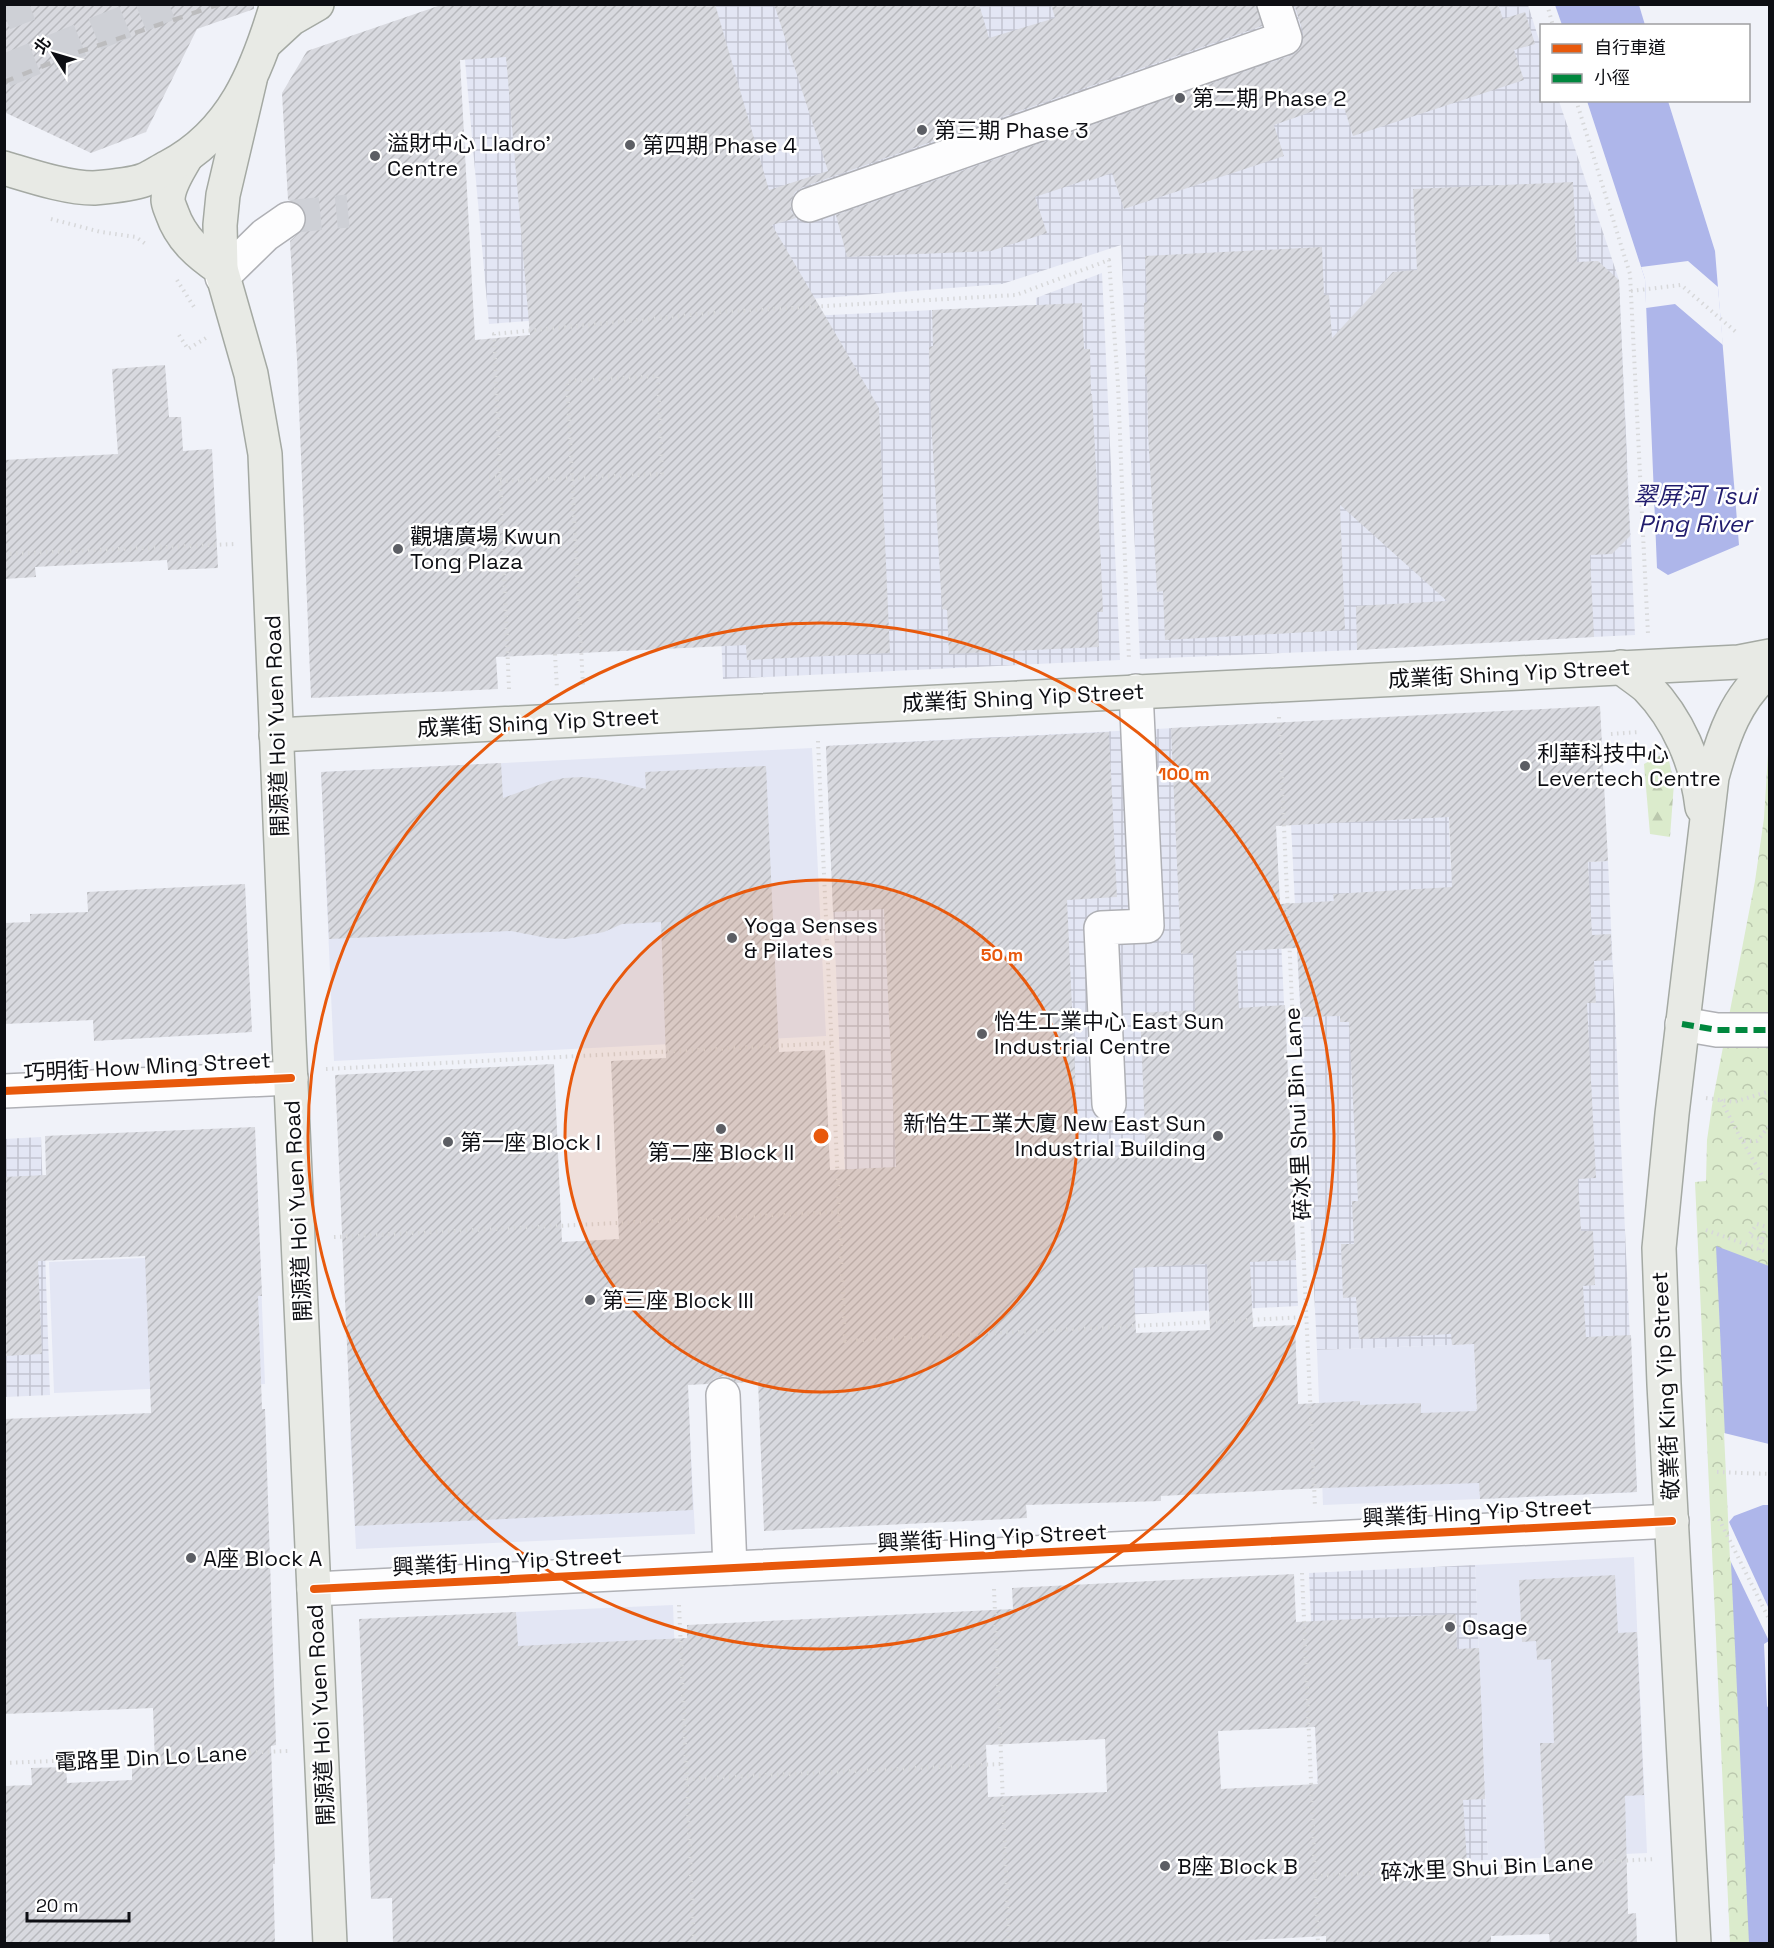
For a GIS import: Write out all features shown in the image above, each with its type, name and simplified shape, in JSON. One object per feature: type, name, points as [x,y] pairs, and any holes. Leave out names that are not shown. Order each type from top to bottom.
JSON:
[{"type":"main road","points":[[4,168],[48,181],[93,188],[142,181],[186,157],[231,113],[250,80],[266,43],[277,4]]},
{"type":"main road","points":[[266,43],[291,19],[317,4]]},
{"type":"main road","name":"開源道 Hoi Yuen Road","points":[[250,80],[223,195],[220,225],[221,273],[252,374],[265,454],[330,1944]]},
{"type":"main road","points":[[186,157],[173,180],[168,201],[176,223],[185,238],[221,273]]},
{"type":"main road","name":"成業街 Shing Yip Street","points":[[276,735],[1132,678],[1621,667],[1739,662],[1770,656]]},
{"type":"main road","name":"敬業街 King Yip Street","points":[[1621,667],[1646,686],[1668,712],[1688,749],[1700,788],[1705,830]]},
{"type":"main road","name":"敬業街 King Yip Street","points":[[1694,1944],[1659,1248],[1682,1024],[1712,777],[1723,738],[1741,701],[1770,670]]},
{"type":"street","points":[[809,205],[1285,38],[1274,4]]},
{"type":"street","points":[[221,273],[265,235],[288,219]]},
{"type":"street","points":[[1109,1104],[1101,928],[1147,926],[1132,678]]},
{"type":"street","points":[[1682,1024],[1717,1030],[1770,1030]]},
{"type":"street","name":"巧明街 How Ming Street","points":[[4,1091],[291,1078]]},
{"type":"street","points":[[723,1395],[730,1568]]},
{"type":"street","name":"興業街 Hing Yip Street","points":[[314,1589],[1672,1521]]},
{"type":"path","points":[[1547,4],[1552,24]]},
{"type":"path","points":[[1577,102],[1630,274],[1648,640]]},
{"type":"path","points":[[78,227],[136,237],[149,246]]},
{"type":"path","points":[[509,696],[494,334],[722,312],[1016,295],[1109,260],[1118,385],[1132,678]]},
{"type":"path","points":[[172,273],[200,315]]},
{"type":"path","points":[[1631,291],[1681,285],[1736,332]]},
{"type":"path","points":[[179,335],[188,349],[212,334]]},
{"type":"path","points":[[489,477],[571,477],[662,474],[658,376],[567,381],[571,477],[583,692]]},
{"type":"path","points":[[4,554],[239,544]]},
{"type":"path","points":[[555,654],[557,693]]},
{"type":"path","points":[[1611,734],[1639,732]]},
{"type":"path","points":[[818,739],[845,1341],[1306,1317]]},
{"type":"path","points":[[327,1069],[832,1043]]},
{"type":"path","points":[[1706,1098],[1734,1102],[1770,1091]]},
{"type":"path","points":[[1721,1100],[1762,1177]]},
{"type":"path","points":[[1742,1141],[1757,1142],[1770,1125]]},
{"type":"path","points":[[334,1237],[839,1212]]},
{"type":"path","points":[[1759,1250],[1762,1240],[1768,1228],[1757,1224],[1749,1235],[1762,1240],[1770,1243]]},
{"type":"path","points":[[1706,1230],[1770,1253]]},
{"type":"path","points":[[1717,1472],[1770,1474]]},
{"type":"path","points":[[1719,1519],[1770,1621]]},
{"type":"path","points":[[1301,1567],[1317,1944]]},
{"type":"path","points":[[993,1582],[1009,1944]]},
{"type":"path","points":[[679,1598],[694,1944]]},
{"type":"path","points":[[687,1779],[1001,1764]]},
{"type":"shaded area","points":[[460,5],[1528,5],[1540,43],[1540,102],[1559,102],[1619,280],[1635,635],[1421,645],[1357,606],[1357,650],[1140,659],[1121,245],[1002,284],[489,324]]},
{"type":"shaded area","points":[[1102,273],[1120,660],[723,679],[707,321],[1036,305],[1036,298]]},
{"type":"shaded area","points":[[1444,715],[1451,869],[1608,861],[1637,1492],[1480,1499],[1474,1344],[1317,1350],[1286,723]]},
{"type":"shaded area","points":[[1271,723],[1298,1306],[852,1329],[826,746]]},
{"type":"shaded area","points":[[812,748],[826,1036],[334,1061],[321,772]]},
{"type":"shaded area","points":[[41,1137],[50,1395],[5,1397],[4,1139]]},
{"type":"shaded area","points":[[260,1253],[265,1384],[54,1393],[49,1262]]},
{"type":"shaded area","points":[[1474,1344],[1480,1499],[1323,1505],[1317,1350]]},
{"type":"shaded area","points":[[689,1415],[695,1534],[356,1549],[350,1432]]},
{"type":"shaded area","points":[[1634,1557],[1647,1853],[1488,1860],[1475,1565]]},
{"type":"shaded area","points":[[1475,1565],[1488,1860],[1321,1868],[1309,1573]]},
{"type":"shaded area","points":[[673,1605],[679,1760],[521,1736],[516,1612]]},
{"type":"green space","points":[[1769,738],[1769,1943],[1730,1943],[1695,1182],[1706,1181],[1707,1140],[1713,1099],[1755,881],[1764,818]]},
{"type":"green space","points":[[1667,752],[1674,783],[1670,837],[1650,834],[1644,764]]},
{"type":"water","points":[[1555,5],[1639,5],[1645,24],[1562,24]]},
{"type":"water","name":"翠屏河 Tsui Ping River","points":[[1587,102],[1668,102],[1715,251],[1739,545],[1668,575],[1657,568],[1645,279]]},
{"type":"water","points":[[1716,1246],[1769,1266],[1769,1943],[1749,1943]]},
{"type":"pier","points":[[1688,261],[1718,287],[1723,345],[1675,304],[1646,308],[1645,279],[1641,267]]},
{"type":"pier","points":[[1724,1433],[1769,1444],[1769,1505],[1734,1516],[1729,1522],[1769,1609],[1769,1641],[1730,1560]]},
{"type":"pier","points":[[1769,1641],[1769,1709],[1764,1644]]},
{"type":"building","points":[[4,4],[254,4],[254,9],[197,29],[146,132],[91,153],[4,112]]},
{"type":"building","points":[[444,4],[715,4],[769,190],[828,171],[774,4],[979,4],[989,38],[1055,18],[1051,4],[1256,4],[1262,26],[803,187],[795,192],[791,201],[791,211],[796,218],[772,225],[879,408],[890,653],[747,660],[746,645],[496,657],[498,689],[311,698],[290,241],[305,227],[307,218],[303,208],[296,202],[288,200],[282,93],[307,51]],"holes":[[[506,57],[530,335],[475,340],[460,60]]]},
{"type":"building","points":[[1294,4],[1498,4],[1503,19],[1525,12],[1535,44],[1514,50],[1524,80],[1353,136],[1342,101],[1274,125],[1284,156],[1124,209],[1112,173],[1035,197],[1047,233],[991,251],[847,257],[836,215],[1292,55],[1299,50],[1303,41],[1303,32]]},
{"type":"building","points":[[1573,182],[1577,262],[1598,261],[1619,280],[1630,536],[1612,554],[1590,555],[1594,637],[1357,650],[1356,606],[1447,601],[1340,505],[1345,630],[1165,640],[1163,591],[1157,592],[1147,376],[1145,377],[1144,303],[1147,302],[1145,256],[1322,247],[1324,295],[1329,295],[1332,338],[1393,272],[1417,270],[1413,189]]},
{"type":"building","points":[[1082,303],[1084,349],[1090,349],[1100,542],[1103,612],[1097,612],[1099,647],[949,654],[947,610],[942,609],[931,418],[929,347],[933,346],[932,310]]},
{"type":"building","points":[[165,365],[169,417],[181,417],[183,451],[212,449],[218,568],[168,570],[167,560],[35,567],[36,577],[4,579],[4,460],[118,454],[112,369]]},
{"type":"building","points":[[1600,706],[1608,861],[1588,862],[1592,935],[1611,934],[1612,960],[1594,961],[1596,1003],[1587,1003],[1596,1178],[1578,1179],[1581,1231],[1593,1231],[1595,1285],[1583,1286],[1586,1337],[1631,1335],[1637,1492],[1480,1499],[1479,1483],[1323,1488],[1161,1496],[1161,1501],[1026,1505],[1027,1518],[764,1531],[758,1381],[736,1383],[731,1378],[723,1376],[708,1384],[688,1385],[693,1510],[355,1526],[335,1075],[554,1064],[562,1242],[619,1239],[611,1061],[666,1058],[661,922],[622,924],[604,932],[566,939],[511,931],[329,939],[321,772],[501,763],[503,798],[564,778],[601,779],[646,789],[645,772],[766,766],[779,1052],[825,1050],[830,1170],[896,1167],[884,909],[833,912],[826,746],[1109,732],[1117,897],[1067,900],[1079,1158],[1146,1154],[1140,1013],[1195,1010],[1193,953],[1181,954],[1171,728]],"holes":[[[1449,817],[1452,887],[1333,894],[1334,901],[1280,904],[1276,826]],[[1297,948],[1301,1017],[1340,1016],[1340,1022],[1349,1022],[1358,1201],[1352,1201],[1354,1244],[1341,1244],[1343,1298],[1356,1297],[1359,1339],[1451,1334],[1452,1345],[1474,1344],[1477,1411],[1421,1413],[1421,1403],[1360,1405],[1360,1401],[1298,1404],[1295,1325],[1253,1327],[1250,1262],[1296,1260],[1285,1005],[1239,1008],[1236,951]],[[1207,1264],[1210,1330],[1136,1333],[1133,1268]]]},
{"type":"building","points":[[245,884],[252,1032],[94,1041],[93,1020],[4,1024],[4,923],[30,922],[30,914],[88,912],[87,892]]},
{"type":"building","points":[[255,1127],[262,1296],[258,1296],[262,1409],[265,1409],[276,1745],[271,1746],[275,1944],[4,1944],[4,1786],[32,1785],[31,1768],[66,1767],[67,1783],[132,1780],[132,1764],[155,1763],[153,1708],[4,1714],[4,1419],[151,1413],[145,1256],[38,1261],[42,1354],[4,1356],[4,1177],[46,1175],[45,1136]]},
{"type":"building","points":[[1294,1574],[1296,1622],[1456,1614],[1457,1649],[1479,1648],[1485,1799],[1463,1800],[1468,1878],[1546,1875],[1540,1743],[1554,1743],[1551,1659],[1537,1660],[1536,1641],[1522,1642],[1519,1580],[1615,1575],[1618,1633],[1637,1632],[1644,1795],[1625,1796],[1628,1914],[1636,1913],[1637,1944],[1550,1944],[1549,1934],[1491,1936],[1491,1944],[1326,1944],[1326,1936],[1174,1944],[393,1944],[392,1898],[371,1899],[359,1619],[516,1612],[518,1646],[687,1638],[687,1625],[1013,1609],[1012,1588]],"holes":[[[1315,1727],[1318,1784],[1221,1789],[1218,1731]],[[1105,1739],[1107,1792],[988,1797],[986,1745]]]},
{"type":"tunnel","points":[[4,14],[29,4]]},
{"type":"tunnel","points":[[4,71],[169,4]]},
{"type":"tunnel","points":[[288,219],[296,216],[348,211]]},
{"type":"railway","points":[[4,82],[73,54],[220,4]]},
{"type":"marked path","points":[[1682,1024],[1717,1030],[1770,1030]]},
{"type":"cycle path","points":[[4,1091],[291,1078]]},
{"type":"cycle path","points":[[314,1589],[1672,1521]]},
{"type":"place","name":"第二期 Phase 2","points":[[1180,98]]},
{"type":"place","name":"第三期 Phase 3","points":[[922,130]]},
{"type":"place","name":"第四期 Phase 4","points":[[630,145]]},
{"type":"place","name":"溢財中心 Lladro' Centre","points":[[375,156]]},
{"type":"place","name":"觀塘廣場 Kwun Tong Plaza","points":[[398,549]]},
{"type":"place","name":"利華科技中心 Levertech Centre","points":[[1525,766]]},
{"type":"place","name":"Yoga Senses & Pilates","points":[[732,938]]},
{"type":"place","name":"怡生工業中心 East Sun Industrial Centre","points":[[982,1034]]},
{"type":"place","name":"第二座 Block II","points":[[721,1129]]},
{"type":"place","name":"新怡生工業大廈 New East Sun Industrial Building","points":[[1218,1136]]},
{"type":"place","name":"第一座 Block I","points":[[448,1142]]},
{"type":"place","name":"第三座 Block III","points":[[590,1300]]},
{"type":"place","name":"A座 Block A","points":[[191,1558]]},
{"type":"place","name":"Osage","points":[[1450,1627]]},
{"type":"place","name":"B座 Block B","points":[[1165,1866]]}]
